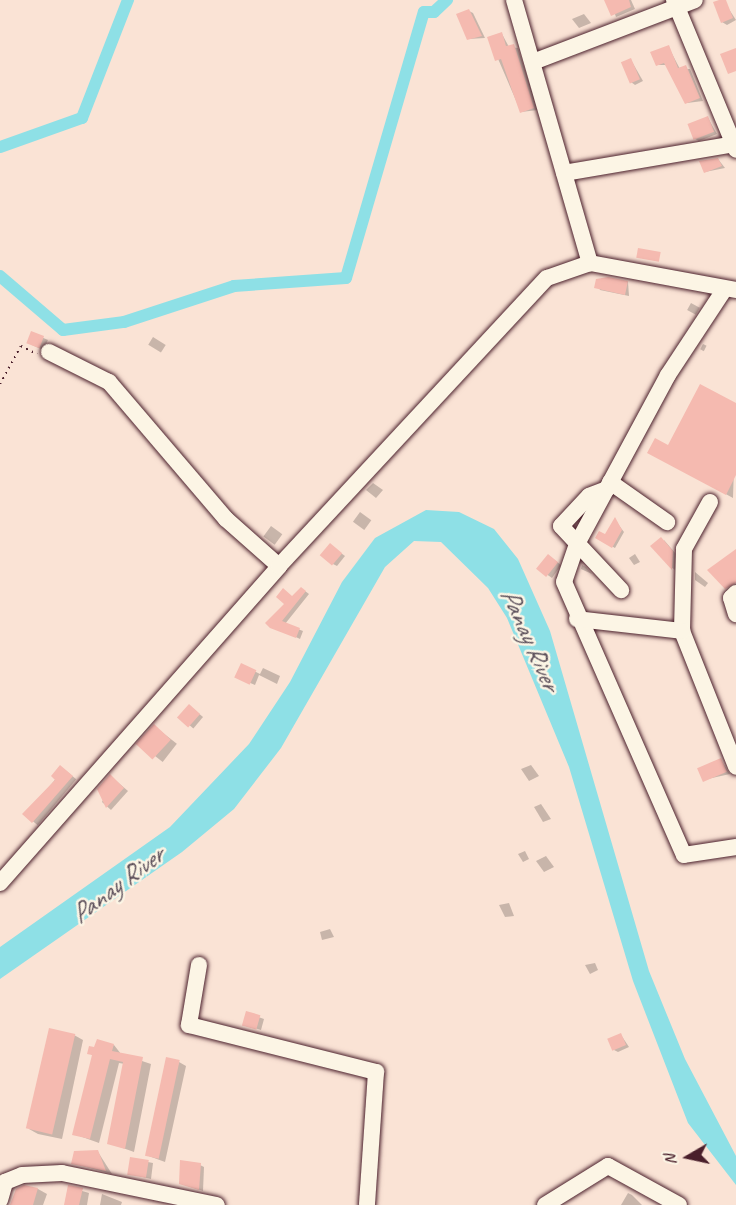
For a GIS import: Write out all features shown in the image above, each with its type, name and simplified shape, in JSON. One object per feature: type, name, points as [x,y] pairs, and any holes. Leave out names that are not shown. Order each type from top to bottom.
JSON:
[{"type":"street","points":[[514,0],[590,263]]},
{"type":"street","points":[[533,62],[675,3],[694,0]]},
{"type":"street","points":[[564,173],[735,146],[675,3]]},
{"type":"street","points":[[0,883],[279,566],[520,303],[547,278],[590,263],[730,290],[668,375],[577,543],[564,582],[577,619],[684,855],[736,847]]},
{"type":"street","points":[[49,352],[109,382],[226,519],[279,566]]},
{"type":"street","points":[[609,485],[667,522]]},
{"type":"street","points":[[710,502],[684,549],[682,631],[736,767]]},
{"type":"street","points":[[577,543],[621,590]]},
{"type":"street","points":[[736,593],[731,598],[736,614]]},
{"type":"street","points":[[577,619],[682,631]]},
{"type":"street","points":[[199,965],[189,1025],[376,1072],[367,1205]]},
{"type":"street","points":[[545,1205],[608,1166],[679,1205]]},
{"type":"street","points":[[0,1200],[5,1182],[22,1175],[63,1173],[217,1205]]},
{"type":"path","points":[[0,384],[21,346],[49,352]]},
{"type":"water","name":"Panay River","points":[[426,510],[459,512],[494,529],[518,559],[550,631],[649,971],[685,1059],[736,1156],[736,1185],[688,1123],[633,981],[569,767],[507,618],[488,588],[441,542],[414,541],[385,567],[281,748],[234,809],[182,852],[0,979],[0,947],[170,827],[249,744],[290,682],[342,582],[375,538]]},
{"type":"building","points":[[604,0],[629,0],[631,7],[611,16]]},
{"type":"building","points":[[726,0],[733,18],[721,23],[713,2]]},
{"type":"building","points":[[469,9],[482,36],[467,40],[456,14]]},
{"type":"building","points":[[502,32],[506,46],[514,44],[534,108],[520,113],[501,59],[495,61],[487,37]]},
{"type":"building","points":[[669,45],[678,68],[686,65],[700,98],[685,104],[664,63],[656,66],[650,52]]},
{"type":"building","points":[[736,48],[736,71],[728,74],[720,54]]},
{"type":"building","points":[[631,58],[640,79],[630,83],[621,62]]},
{"type":"building","points":[[708,116],[714,132],[694,140],[687,124]]},
{"type":"building","points":[[718,158],[722,166],[704,173],[699,161]]},
{"type":"building","points":[[638,248],[661,252],[659,262],[636,258]]},
{"type":"building","points":[[608,277],[628,281],[625,295],[594,288],[596,279]]},
{"type":"building","points":[[31,331],[44,336],[39,348],[26,343]]},
{"type":"building","points":[[700,384],[736,403],[736,475],[726,495],[647,453],[655,438],[668,445]]},
{"type":"building","points":[[615,517],[622,530],[612,548],[595,538],[599,531],[605,534]]},
{"type":"building","points":[[661,537],[673,551],[672,570],[650,546]]},
{"type":"building","points":[[330,543],[342,553],[332,566],[320,555]]},
{"type":"building","points":[[736,549],[736,583],[725,589],[707,570]]},
{"type":"building","points":[[548,554],[558,562],[546,577],[536,569]]},
{"type":"building","points":[[301,587],[306,591],[282,621],[300,628],[296,638],[270,628],[265,623],[284,604],[276,597],[283,588],[292,596]]},
{"type":"building","points":[[241,663],[256,670],[250,685],[234,678]]},
{"type":"building","points":[[189,704],[200,714],[188,727],[177,717]]},
{"type":"building","points":[[154,724],[171,740],[152,759],[136,744]]},
{"type":"building","points":[[721,758],[727,772],[703,782],[697,768]]},
{"type":"building","points":[[60,765],[73,776],[32,823],[22,814],[55,780],[51,776]]},
{"type":"building","points":[[110,774],[124,788],[106,808],[97,789]]},
{"type":"building","points":[[246,1011],[260,1015],[256,1030],[242,1025]]},
{"type":"building","points":[[49,1028],[75,1034],[52,1134],[26,1128]]},
{"type":"building","points":[[621,1033],[626,1045],[612,1051],[607,1039]]},
{"type":"building","points":[[97,1039],[114,1044],[112,1051],[143,1057],[125,1149],[107,1144],[123,1062],[110,1059],[90,1139],[72,1135],[92,1055],[87,1054],[89,1046],[94,1047]]},
{"type":"building","points":[[166,1057],[180,1060],[159,1159],[145,1156]]},
{"type":"building","points":[[98,1150],[106,1171],[71,1164],[74,1151]]},
{"type":"building","points":[[130,1157],[149,1160],[146,1178],[127,1175]]},
{"type":"building","points":[[180,1160],[201,1163],[199,1190],[179,1184]]},
{"type":"building","points":[[24,1185],[38,1188],[33,1205],[10,1205],[16,1189]]},
{"type":"building","points":[[68,1185],[83,1188],[79,1205],[64,1205]]},
{"type":"waterway","points":[[0,147],[82,118],[128,0]]},
{"type":"waterway","points":[[0,276],[63,330],[124,322],[234,286],[346,278],[424,12],[434,12],[447,0]]}]
